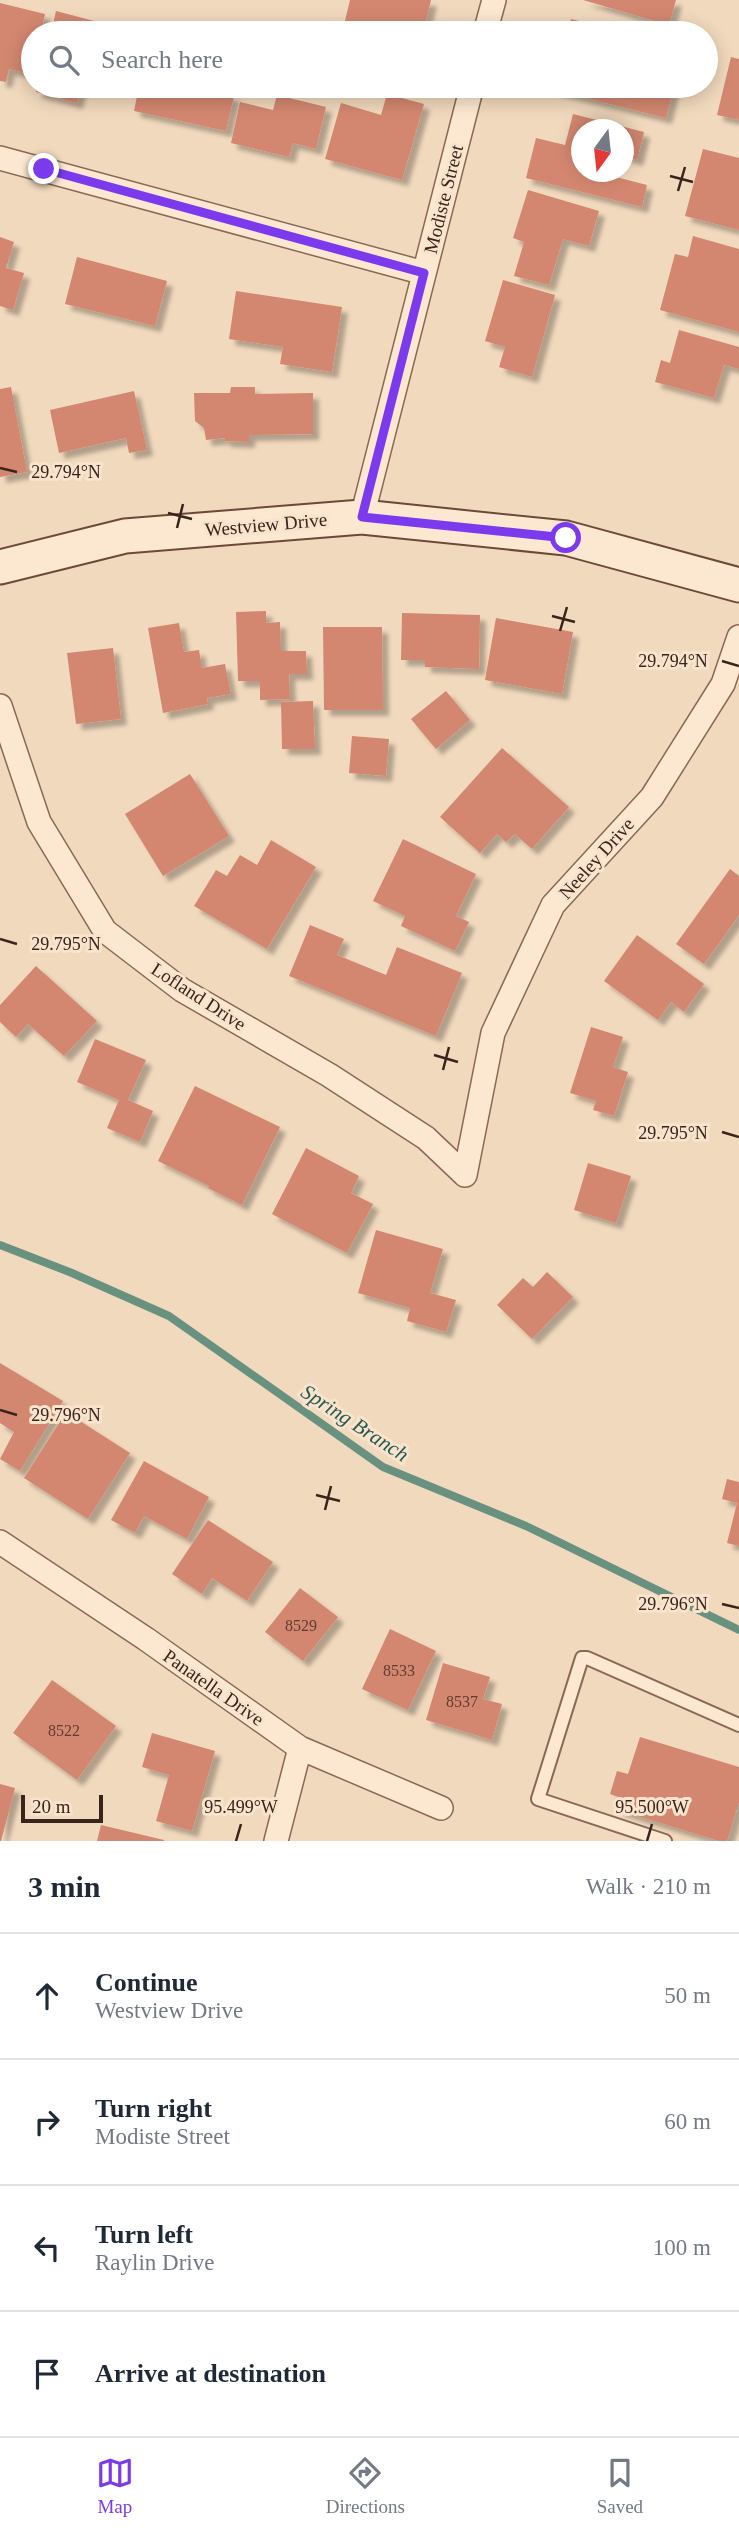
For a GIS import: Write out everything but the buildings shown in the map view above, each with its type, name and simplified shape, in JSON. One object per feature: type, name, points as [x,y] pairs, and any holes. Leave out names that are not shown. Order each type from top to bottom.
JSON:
[{"type":"main road","name":"Westview Drive","points":[[0,567],[125,536],[362,517],[566,538],[739,585]]},
{"type":"street","points":[[488,21],[494,0]]},
{"type":"street","name":"Modiste Street","points":[[362,517],[469,98]]},
{"type":"street","points":[[0,158],[424,273]]},
{"type":"street","name":"Neeley Drive","points":[[465,1175],[493,1033],[553,905],[652,797],[723,684],[739,636]]},
{"type":"street","name":"Lofland Drive","points":[[0,706],[39,822],[105,931],[182,990],[329,1075],[426,1138],[465,1175]]},
{"type":"street","name":"Panatella Drive","points":[[0,1542],[146,1639],[300,1748],[441,1808]]},
{"type":"street","points":[[276,1841],[300,1748]]},
{"type":"lane","points":[[665,1841],[538,1799],[582,1658],[739,1725]]},
{"type":"waterway","name":"Spring Branch","points":[[0,1245],[169,1316],[383,1467],[526,1526],[739,1630]]},
{"type":"route","points":[[44,169],[424,273],[362,517],[566,538]]}]
